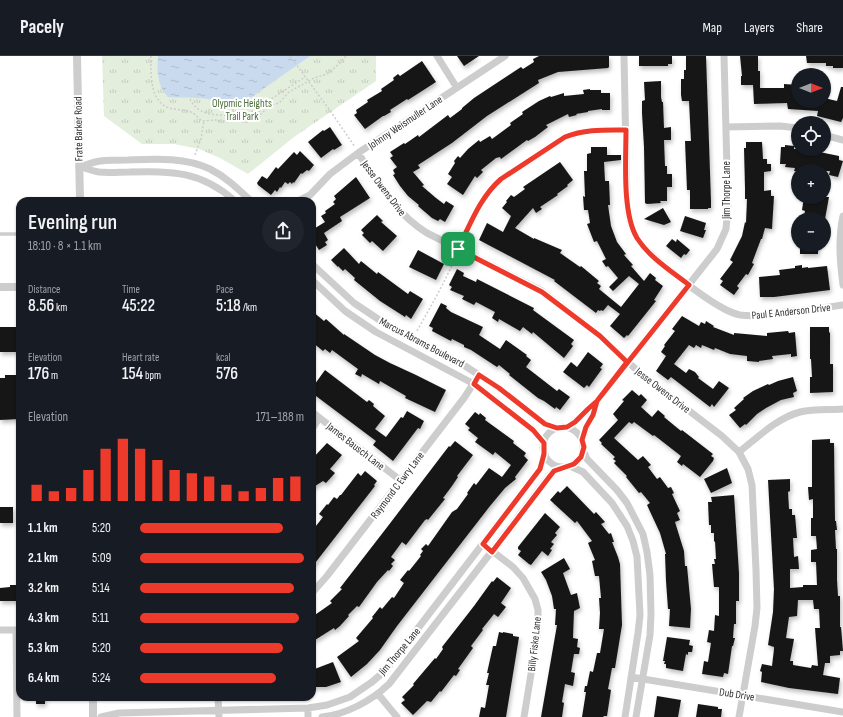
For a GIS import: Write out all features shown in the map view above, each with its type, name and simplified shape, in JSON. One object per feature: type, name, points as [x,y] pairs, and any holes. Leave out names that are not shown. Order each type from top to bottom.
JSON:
[{"type":"street","name":"Frate Barker Road","points":[[77,56],[80,197]]},
{"type":"street","points":[[437,56],[457,88]]},
{"type":"street","name":"Johnny Weismuller Lane","points":[[310,197],[330,174],[358,153],[505,56]]},
{"type":"street","name":"Paul E Anderson Drive","points":[[624,56],[627,204],[632,226],[638,239],[650,254],[720,307],[738,314],[763,316],[843,305]]},
{"type":"street","name":"Jim Thorpe Lane","points":[[567,427],[575,422],[597,401],[717,248],[726,229],[728,207],[724,56]]},
{"type":"street","points":[[726,127],[791,127]]},
{"type":"street","points":[[457,253],[484,198],[492,187],[501,179],[565,137],[575,133],[586,131],[626,130]]},
{"type":"street","points":[[831,137],[843,140]]},
{"type":"street","name":"Jesse Owens Drive","points":[[358,153],[384,192],[403,215],[416,226],[457,253],[542,292],[600,336],[627,362],[722,436],[739,452],[748,469],[752,485],[757,608],[739,717]]},
{"type":"street","points":[[79,167],[100,161],[154,159],[171,159],[194,163],[223,176],[234,184],[247,197]]},
{"type":"street","points":[[79,167],[100,172],[163,171],[180,173],[198,178],[214,185],[230,197]]},
{"type":"street","points":[[843,216],[840,262],[843,285]]},
{"type":"street","name":"Marcus Abrams Boulevard","points":[[316,268],[354,303],[381,321],[452,358],[499,388],[545,424],[557,428]]},
{"type":"street","name":"Marcus Abrams Boulevard","points":[[316,284],[346,311],[376,332],[474,384],[533,430],[544,443]]},
{"type":"street","points":[[0,287],[16,287]]},
{"type":"street","name":"Raymond C Ewry Lane","points":[[316,588],[474,384],[479,375]]},
{"type":"street","name":"Jim Thorpe Lane","points":[[582,440],[586,427],[593,415],[597,401]]},
{"type":"street","points":[[739,452],[773,425],[790,415],[807,411],[843,409]]},
{"type":"street","name":"James Bausch Lane","points":[[316,415],[400,480]]},
{"type":"street","points":[[316,424],[320,418]]},
{"type":"street","points":[[625,717],[640,615],[637,557],[627,526],[612,503],[583,472],[567,466],[553,464],[544,454],[544,443],[548,434],[557,428],[567,427],[576,431],[582,440],[583,450],[587,459],[622,496],[632,511],[643,534],[650,575],[651,614],[650,635],[636,717]]},
{"type":"street","points":[[567,466],[579,460],[583,450]]},
{"type":"street","name":"Jim Thorpe Lane","points":[[101,717],[119,713],[219,714],[308,708],[350,697],[367,686],[386,670],[540,469],[544,454]]},
{"type":"street","name":"Jim Thorpe Lane","points":[[322,717],[342,712],[361,704],[378,694],[389,684],[554,471],[567,466]]},
{"type":"street","name":"Billy Fiske Lane","points":[[483,544],[513,567],[523,578],[535,600],[538,610],[538,631],[524,717]]},
{"type":"street","points":[[0,630],[16,630]]},
{"type":"street","name":"Dub Drive","points":[[631,677],[843,712]]},
{"type":"street","points":[[378,694],[397,717]]},
{"type":"street","points":[[17,701],[17,717]]},
{"type":"street","points":[[93,701],[93,717]]},
{"type":"street","points":[[218,701],[219,714]]},
{"type":"street","points":[[308,708],[308,717]]},
{"type":"lane","points":[[0,234],[16,234]]},
{"type":"path","points":[[151,56],[153,88],[159,102],[170,108],[193,113],[204,121],[216,120],[226,122],[232,120],[247,122],[263,113],[269,106],[279,103],[287,94],[309,81],[327,74],[346,56]]},
{"type":"path","points":[[290,56],[309,81],[358,153]]},
{"type":"path","points":[[190,99],[196,108],[204,113],[243,115],[251,113],[305,77]]},
{"type":"path","points":[[195,155],[201,139],[204,121]]},
{"type":"path","points":[[416,334],[444,284],[457,253]]},
{"type":"green space","name":"Olypmic Heights Trail Park","points":[[102,56],[376,56],[376,81],[294,137],[248,174],[220,158],[199,149],[174,144],[142,144],[104,116]]},
{"type":"water","points":[[158,56],[310,56],[252,97],[230,102],[168,97],[164,93],[160,83]]},
{"type":"building","points":[[457,56],[479,56],[464,66]]},
{"type":"building","points":[[539,56],[609,56],[609,67],[558,72],[538,80],[539,83],[487,116],[452,143],[418,165],[420,168],[413,172],[424,185],[422,186],[444,204],[446,201],[454,206],[445,222],[440,219],[438,221],[432,218],[408,196],[393,175],[395,174],[393,170],[397,167],[390,158],[393,156],[390,152],[418,135],[419,137],[448,115],[450,118],[474,98],[521,67],[523,69],[534,62],[533,59]]},
{"type":"building","points":[[639,56],[672,56],[672,64],[668,64],[668,66],[639,66]]},
{"type":"building","points":[[686,56],[706,56],[711,201],[711,208],[708,209],[690,209],[690,190],[687,190],[685,141],[691,141],[689,101],[682,101],[681,95],[681,79],[684,79],[684,70],[686,70]]},
{"type":"building","points":[[740,56],[758,56],[760,88],[784,88],[784,84],[791,84],[791,108],[831,108],[831,100],[837,101],[841,87],[843,87],[843,118],[841,122],[831,120],[831,116],[817,116],[818,111],[788,109],[787,103],[754,104],[753,85],[741,85],[742,76]]},
{"type":"building","points":[[806,56],[843,56],[843,68],[826,66],[826,63],[807,63]]},
{"type":"building","points":[[422,61],[436,82],[390,110],[391,112],[365,129],[354,115],[357,113],[356,110],[368,102],[367,100],[382,91],[381,89],[394,80],[393,78],[398,74],[400,76]]},
{"type":"building","points":[[661,81],[664,128],[671,127],[671,140],[664,140],[665,166],[667,166],[667,174],[672,174],[672,187],[667,187],[667,201],[647,204],[645,203],[642,113],[642,101],[645,100],[644,82]]},
{"type":"building","points":[[583,90],[601,90],[601,93],[610,93],[610,110],[602,109],[588,111],[569,117],[568,114],[546,125],[548,127],[535,137],[528,141],[527,140],[501,159],[500,157],[496,158],[481,170],[483,172],[477,178],[475,176],[463,195],[447,184],[452,177],[448,174],[455,163],[454,161],[458,156],[460,158],[479,140],[480,142],[490,136],[492,139],[511,125],[510,123],[523,114],[522,112],[539,101],[550,96],[564,93],[564,96],[584,94]]},
{"type":"building","points":[[330,127],[342,145],[334,150],[333,149],[321,158],[308,142],[323,130],[324,131]]},
{"type":"building","points":[[746,142],[762,142],[763,159],[767,159],[767,164],[771,164],[771,171],[764,172],[764,191],[771,190],[771,196],[774,196],[772,229],[765,228],[752,263],[754,264],[748,275],[746,274],[737,286],[739,288],[734,295],[720,285],[723,281],[720,279],[733,262],[730,260],[742,236],[745,222],[746,223],[747,199],[745,199],[744,148],[746,148]]},
{"type":"building","points":[[785,145],[791,146],[791,156],[831,156],[831,154],[839,156],[839,160],[843,161],[838,177],[831,175],[831,164],[791,164],[791,168],[785,167],[786,164],[780,164],[781,147],[785,147]]},
{"type":"building","points":[[591,147],[607,147],[607,155],[621,155],[621,160],[604,162],[605,181],[609,181],[610,205],[608,205],[611,226],[617,242],[626,254],[624,255],[644,281],[650,273],[656,278],[655,280],[663,286],[654,300],[656,301],[628,336],[627,335],[624,338],[610,326],[620,314],[608,305],[603,311],[598,310],[596,313],[554,281],[555,280],[479,240],[487,223],[503,232],[511,216],[502,208],[507,202],[506,201],[511,195],[514,197],[525,189],[523,187],[560,162],[573,180],[567,185],[568,186],[557,194],[558,195],[540,207],[542,209],[536,213],[533,208],[515,228],[534,239],[562,250],[560,253],[580,267],[581,266],[599,281],[597,283],[601,286],[599,289],[621,307],[639,284],[629,276],[613,291],[609,287],[618,278],[602,261],[606,259],[597,241],[594,242],[587,224],[590,223],[588,210],[584,210],[584,171],[587,171],[587,154],[591,153]]},
{"type":"building","points":[[300,151],[314,165],[309,171],[307,170],[302,174],[301,173],[292,184],[290,182],[288,184],[285,182],[277,192],[275,190],[271,195],[258,185],[257,183],[262,176],[267,179],[276,167],[278,169],[294,152],[297,155]]},
{"type":"building","points":[[356,177],[370,198],[340,217],[342,221],[324,233],[328,240],[325,242],[327,245],[319,250],[316,245],[316,228],[325,222],[321,216],[335,204],[333,202],[336,199],[334,196]]},
{"type":"building","points":[[803,204],[828,204],[826,212],[805,212],[802,210]]},
{"type":"building","points":[[663,208],[671,222],[664,225],[644,219]]},
{"type":"building","points":[[377,215],[383,221],[381,222],[397,236],[383,251],[372,241],[370,243],[362,235],[364,233],[361,230]]},
{"type":"building","points":[[685,216],[706,223],[704,230],[706,230],[703,238],[680,231]]},
{"type":"building","points":[[672,239],[676,242],[677,239],[690,250],[686,255],[684,254],[681,258],[666,246]]},
{"type":"building","points":[[344,248],[359,264],[361,261],[377,274],[378,272],[408,294],[410,291],[423,299],[411,319],[406,315],[405,317],[380,301],[354,280],[355,278],[345,269],[343,271],[331,260]]},
{"type":"building","points":[[418,250],[444,264],[436,280],[409,267]]},
{"type":"building","points":[[800,252],[818,252],[818,254],[800,254]]},
{"type":"building","points":[[802,265],[802,268],[827,266],[830,290],[774,297],[760,297],[759,277],[780,275],[779,270],[795,268],[795,266]]},
{"type":"building","points":[[457,269],[464,273],[463,276],[476,282],[477,279],[534,308],[533,310],[574,340],[571,344],[573,346],[564,358],[533,332],[532,334],[523,327],[520,331],[499,319],[498,322],[492,318],[495,312],[476,302],[474,305],[462,299],[464,296],[450,290],[452,287],[449,285]]},
{"type":"building","points":[[441,303],[447,306],[446,308],[451,312],[483,327],[479,335],[500,349],[506,340],[527,355],[526,356],[531,360],[526,367],[557,391],[559,389],[570,397],[560,410],[556,407],[555,409],[538,398],[499,365],[497,367],[464,347],[464,345],[452,339],[451,341],[432,331],[433,328],[429,326]]},
{"type":"building","points":[[316,314],[324,321],[326,319],[344,335],[375,355],[446,390],[435,412],[405,398],[406,396],[380,381],[379,384],[362,374],[361,377],[355,374],[358,369],[332,350],[330,353],[325,349],[323,351],[316,345]]},
{"type":"building","points":[[682,316],[699,326],[701,322],[705,324],[706,321],[714,326],[713,327],[734,335],[734,333],[767,336],[767,333],[788,331],[789,333],[795,332],[797,356],[791,357],[791,354],[772,356],[773,359],[759,362],[747,361],[747,356],[730,354],[702,345],[701,348],[696,345],[694,348],[689,345],[674,364],[686,373],[689,369],[695,372],[699,377],[698,378],[713,389],[719,381],[729,388],[714,407],[712,404],[710,407],[671,377],[668,380],[656,371],[666,356],[661,352],[665,346],[664,345],[675,331],[672,329]]},
{"type":"building","points":[[0,327],[16,327],[16,352],[0,352]]},
{"type":"building","points":[[810,327],[829,327],[830,364],[833,364],[833,392],[810,393],[810,377],[812,377],[810,359]]},
{"type":"building","points":[[588,352],[603,364],[600,368],[602,369],[589,387],[587,385],[584,388],[563,372],[571,362],[577,367]]},
{"type":"building","points":[[325,370],[367,402],[369,400],[374,404],[373,406],[385,416],[375,429],[386,437],[401,417],[403,418],[407,411],[424,421],[420,429],[418,428],[393,461],[373,445],[376,441],[316,396],[316,382]]},
{"type":"building","points":[[5,375],[16,375],[16,419],[0,420],[0,378],[5,378]]},
{"type":"building","points":[[793,377],[797,391],[793,393],[794,397],[781,400],[766,408],[757,414],[746,425],[745,424],[740,428],[729,415],[736,410],[734,408],[744,399],[743,398],[753,391],[768,384],[769,385]]},
{"type":"building","points":[[632,390],[639,396],[641,394],[647,400],[641,407],[652,417],[658,410],[681,431],[682,430],[713,454],[711,456],[714,458],[700,477],[683,464],[682,466],[677,462],[681,456],[634,422],[632,424],[629,422],[614,438],[638,460],[643,456],[651,465],[648,467],[657,479],[660,477],[668,488],[671,487],[674,493],[672,494],[680,511],[677,513],[680,520],[675,522],[684,551],[685,566],[687,566],[691,609],[690,628],[669,626],[670,609],[668,609],[666,554],[660,533],[647,505],[650,503],[641,492],[639,493],[626,477],[627,476],[614,463],[616,461],[613,459],[615,457],[601,444],[602,443],[599,440],[618,420],[613,414],[624,401],[622,400]]},
{"type":"building","points":[[475,412],[479,415],[480,413],[486,418],[485,420],[514,441],[513,443],[526,453],[524,456],[528,460],[515,477],[516,479],[505,488],[490,506],[380,650],[367,664],[351,677],[337,657],[359,641],[356,638],[380,607],[382,609],[392,597],[394,598],[404,583],[400,580],[421,556],[420,555],[423,551],[421,549],[426,544],[428,546],[452,512],[457,509],[468,494],[467,493],[474,483],[476,485],[489,468],[502,477],[511,465],[495,452],[493,455],[475,442],[478,438],[468,430],[470,428],[465,424]]},
{"type":"building","points":[[830,439],[830,443],[834,443],[837,580],[838,596],[840,596],[840,627],[843,651],[840,651],[840,655],[830,656],[830,663],[825,663],[823,675],[840,678],[838,694],[789,688],[761,682],[762,672],[760,671],[762,664],[772,666],[774,649],[774,647],[768,645],[773,612],[774,589],[768,480],[790,479],[790,491],[788,492],[789,509],[792,509],[792,515],[795,515],[797,538],[793,538],[794,557],[798,556],[799,569],[790,569],[790,588],[803,587],[803,585],[817,585],[816,562],[811,562],[811,550],[817,549],[816,536],[811,536],[813,499],[809,500],[808,487],[812,487],[812,440]],"holes":[[[798,600],[813,600],[814,609],[819,609],[820,628],[815,628],[818,666],[812,665],[811,668],[793,665],[793,661],[790,661],[794,639],[786,638],[789,617],[797,616]]]},
{"type":"building","points":[[455,441],[473,455],[443,498],[445,499],[428,520],[425,520],[406,545],[402,542],[391,557],[395,560],[391,564],[393,566],[377,582],[359,607],[357,606],[335,630],[334,628],[316,639],[316,614],[332,603],[330,601],[342,589],[340,588],[449,446],[450,447]]},
{"type":"building","points":[[327,443],[342,455],[330,469],[335,473],[326,483],[323,481],[316,485],[316,455]]},
{"type":"building","points":[[727,468],[732,483],[711,493],[704,479]]},
{"type":"building","points":[[365,471],[377,481],[374,485],[375,486],[316,562],[316,526],[323,517],[319,514],[334,497],[337,499],[341,495],[358,473],[361,476]]},
{"type":"building","points":[[567,486],[594,514],[596,512],[605,522],[601,524],[609,534],[611,533],[614,542],[612,542],[620,564],[622,625],[615,668],[612,668],[608,689],[611,690],[607,716],[603,717],[582,717],[586,692],[584,692],[585,686],[587,686],[590,671],[593,672],[597,653],[600,653],[604,629],[599,629],[599,598],[601,598],[599,576],[595,576],[592,561],[595,560],[588,543],[592,541],[577,521],[575,523],[550,500],[558,491],[560,493]]},
{"type":"building","points":[[734,495],[739,573],[739,601],[736,601],[736,624],[734,624],[733,638],[735,638],[732,646],[728,674],[724,673],[723,677],[702,674],[704,661],[708,662],[711,643],[707,642],[709,630],[714,631],[715,615],[719,616],[719,587],[714,587],[712,564],[715,564],[714,559],[716,559],[715,541],[714,542],[714,533],[711,533],[711,525],[709,525],[708,502],[712,502],[711,497]]},
{"type":"building","points":[[0,507],[13,507],[13,523],[0,523]]},
{"type":"building","points":[[545,513],[560,527],[555,533],[557,535],[551,542],[554,544],[550,549],[552,550],[548,556],[542,551],[531,565],[518,555],[521,551],[518,547]]},
{"type":"building","points":[[564,558],[570,569],[563,573],[571,595],[577,593],[580,608],[574,611],[573,638],[578,639],[577,647],[580,648],[579,654],[574,654],[571,672],[575,673],[573,686],[565,684],[562,702],[564,703],[562,717],[541,717],[557,625],[555,625],[556,609],[554,609],[552,596],[546,580],[541,572]]},
{"type":"building","points":[[497,577],[511,588],[501,603],[506,607],[498,617],[494,614],[482,629],[483,630],[471,646],[473,648],[458,669],[460,670],[456,676],[454,675],[431,702],[427,701],[413,715],[401,703],[405,700],[402,697],[414,685],[413,684],[435,658],[436,659],[443,649],[442,647],[492,581],[493,582]]},
{"type":"building","points":[[10,585],[16,585],[16,601],[0,601],[0,588],[10,587]]},
{"type":"building","points":[[499,632],[513,634],[513,636],[519,637],[506,717],[479,717],[481,707],[485,708],[489,685],[486,685],[489,673],[487,673],[493,646],[496,646]]},
{"type":"building","points":[[667,637],[690,640],[689,645],[693,646],[692,652],[688,652],[688,655],[686,654],[683,671],[666,668],[666,664],[664,664],[665,661],[663,661]]},
{"type":"building","points":[[333,662],[341,682],[326,687],[316,687],[316,668]]},
{"type":"building","points":[[657,696],[681,700],[678,717],[654,717]]},
{"type":"building","points":[[36,701],[45,701],[45,704],[36,704]]},
{"type":"building","points":[[698,704],[722,709],[721,717],[696,717]]},
{"type":"route","points":[[458,249],[484,198],[492,187],[501,179],[565,137],[575,133],[586,131],[626,130],[627,204],[629,220],[634,233],[650,254],[689,285],[597,401],[593,415],[586,427],[582,440],[584,447],[579,460],[570,466],[554,471],[492,552],[483,544],[540,469],[543,462],[544,443],[533,430],[474,384],[479,375],[499,388],[545,424],[557,428],[567,427],[575,422],[597,401],[627,362],[600,336],[542,292],[458,249]]}]
